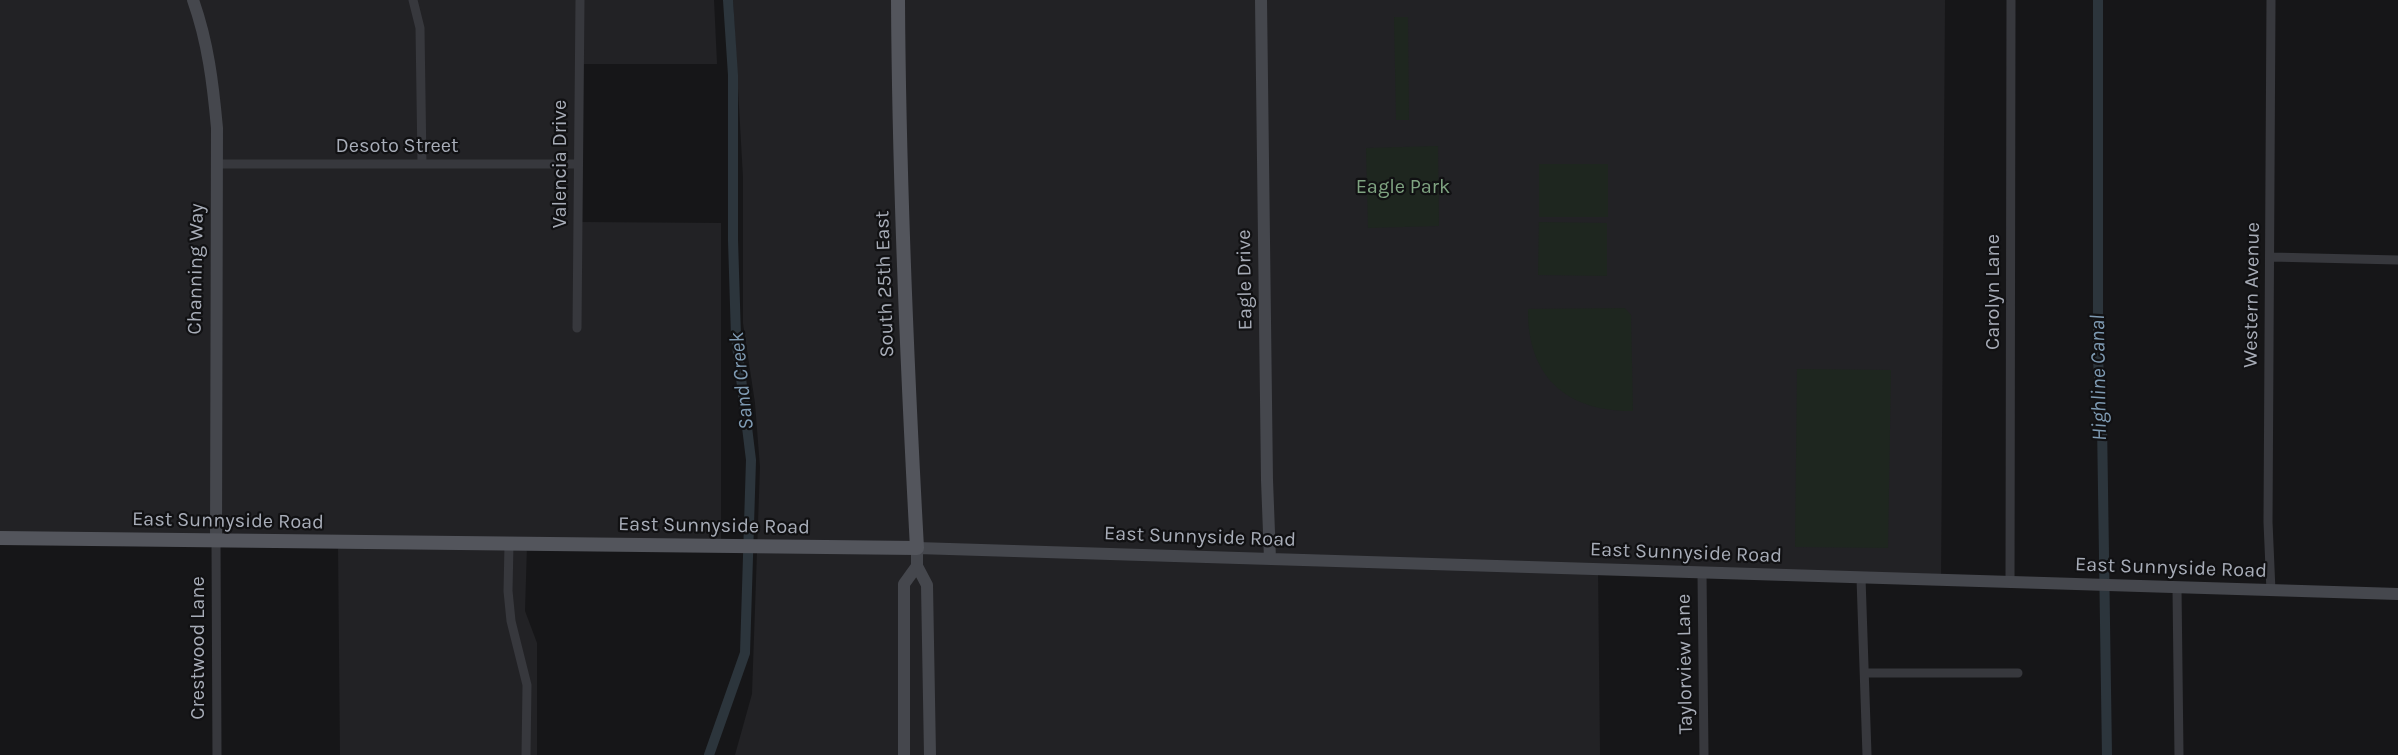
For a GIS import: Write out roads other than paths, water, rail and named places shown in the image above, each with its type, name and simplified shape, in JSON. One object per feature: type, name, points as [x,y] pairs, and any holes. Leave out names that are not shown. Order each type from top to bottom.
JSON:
[{"type":"main road","name":"Channing Way","points":[[193,0],[206,45],[213,81],[217,128],[216,541]]},
{"type":"main road","name":"South 25th East","points":[[898,0],[906,337],[917,566],[927,585],[930,755]]},
{"type":"main road","name":"Eagle Drive","points":[[1262,0],[1267,480],[1270,559]]},
{"type":"main road","name":"East Sunnyside Road","points":[[0,538],[917,548],[2398,594]]},
{"type":"main road","name":"South 25th East","points":[[904,755],[904,584],[917,566]]},
{"type":"street","points":[[413,0],[420,28],[422,164]]},
{"type":"street","name":"Valencia Drive","points":[[577,328],[580,0]]},
{"type":"street","name":"Carolyn Lane","points":[[2010,583],[2011,0]]},
{"type":"street","name":"Western Avenue","points":[[2271,0],[2268,522],[2271,591]]},
{"type":"street","name":"Desoto Street","points":[[217,164],[578,164]]},
{"type":"street","points":[[2271,257],[2398,260]]},
{"type":"street","name":"Crestwood Lane","points":[[216,541],[217,755]]},
{"type":"street","points":[[509,544],[508,591],[511,621],[526,685],[526,755]]},
{"type":"street","name":"Taylorview Lane","points":[[1702,573],[1704,755]]},
{"type":"street","points":[[1861,578],[1867,755]]},
{"type":"street","points":[[2177,588],[2180,755]]},
{"type":"street","points":[[1866,673],[2018,673]]},
{"type":"waterway","name":"Sand Creek","points":[[709,755],[745,653],[751,460],[736,337],[733,240],[733,75],[728,0]]},
{"type":"waterway","name":"Highline Canal","points":[[2098,0],[2098,360],[2102,423],[2107,755]]},
{"type":"park label","name":"Eagle Park","points":[[1403,187]]}]
